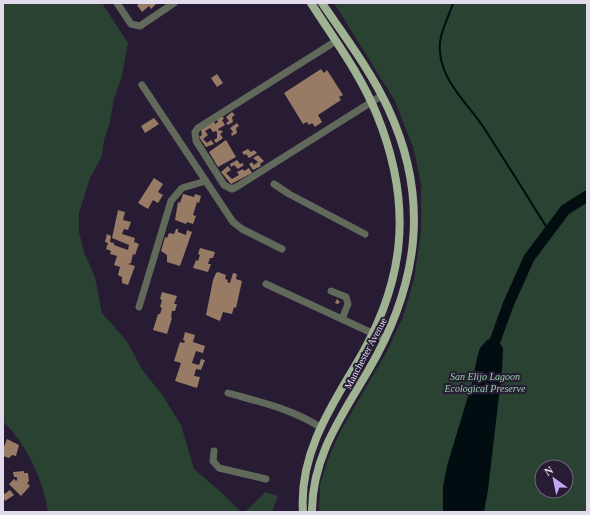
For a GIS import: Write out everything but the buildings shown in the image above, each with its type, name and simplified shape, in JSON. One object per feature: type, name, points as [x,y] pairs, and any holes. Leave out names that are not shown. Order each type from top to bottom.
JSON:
[{"type":"main road","name":"Manchester Avenue","points":[[303,512],[304,477],[311,449],[320,427],[382,316],[391,289],[399,248],[400,216],[397,184],[391,153],[371,102],[311,3]]},
{"type":"main road","name":"Manchester Avenue","points":[[312,512],[312,496],[316,474],[324,447],[392,325],[408,274],[414,239],[413,189],[405,152],[395,124],[381,96],[322,3]]},
{"type":"street","points":[[117,3],[131,24],[140,26],[174,3]]},
{"type":"street","points":[[336,42],[198,128],[195,132],[196,141],[224,185],[232,189],[381,96]]},
{"type":"street","points":[[142,85],[233,222],[242,229],[282,248]]},
{"type":"street","points":[[139,307],[171,201],[182,188],[206,181]]},
{"type":"street","points":[[274,184],[289,194],[365,234]]},
{"type":"street","points":[[266,284],[374,332],[385,339]]},
{"type":"street","points":[[331,291],[346,297],[348,304],[342,318]]},
{"type":"street","points":[[228,393],[288,411],[320,427]]},
{"type":"street","points":[[214,451],[214,461],[219,468],[266,479]]},
{"type":"green space","points":[[3,3],[102,3],[128,43],[122,76],[114,99],[109,125],[104,140],[102,156],[90,178],[79,213],[79,232],[84,252],[95,277],[102,313],[126,340],[143,371],[161,393],[181,425],[194,469],[241,512],[48,512],[42,485],[30,459],[15,434],[3,421]]},
{"type":"green space","name":"San Elijo Lagoon Ecological Preserve","points":[[334,3],[587,3],[587,512],[319,512],[320,485],[328,459],[340,432],[386,353],[403,317],[414,279],[421,231],[421,185],[414,150],[395,101]]},
{"type":"green space","points":[[265,492],[278,496],[272,512],[245,512]]},
{"type":"shaded area","points":[[495,337],[503,348],[502,370],[488,490],[484,512],[443,512],[443,487],[447,466],[472,383],[477,358],[480,348],[487,340]]},
{"type":"waterway","points":[[453,3],[440,39],[440,52],[446,73],[457,93],[484,128],[549,231]]},
{"type":"waterway","points":[[491,352],[508,305],[529,258],[565,210],[587,196]]}]
